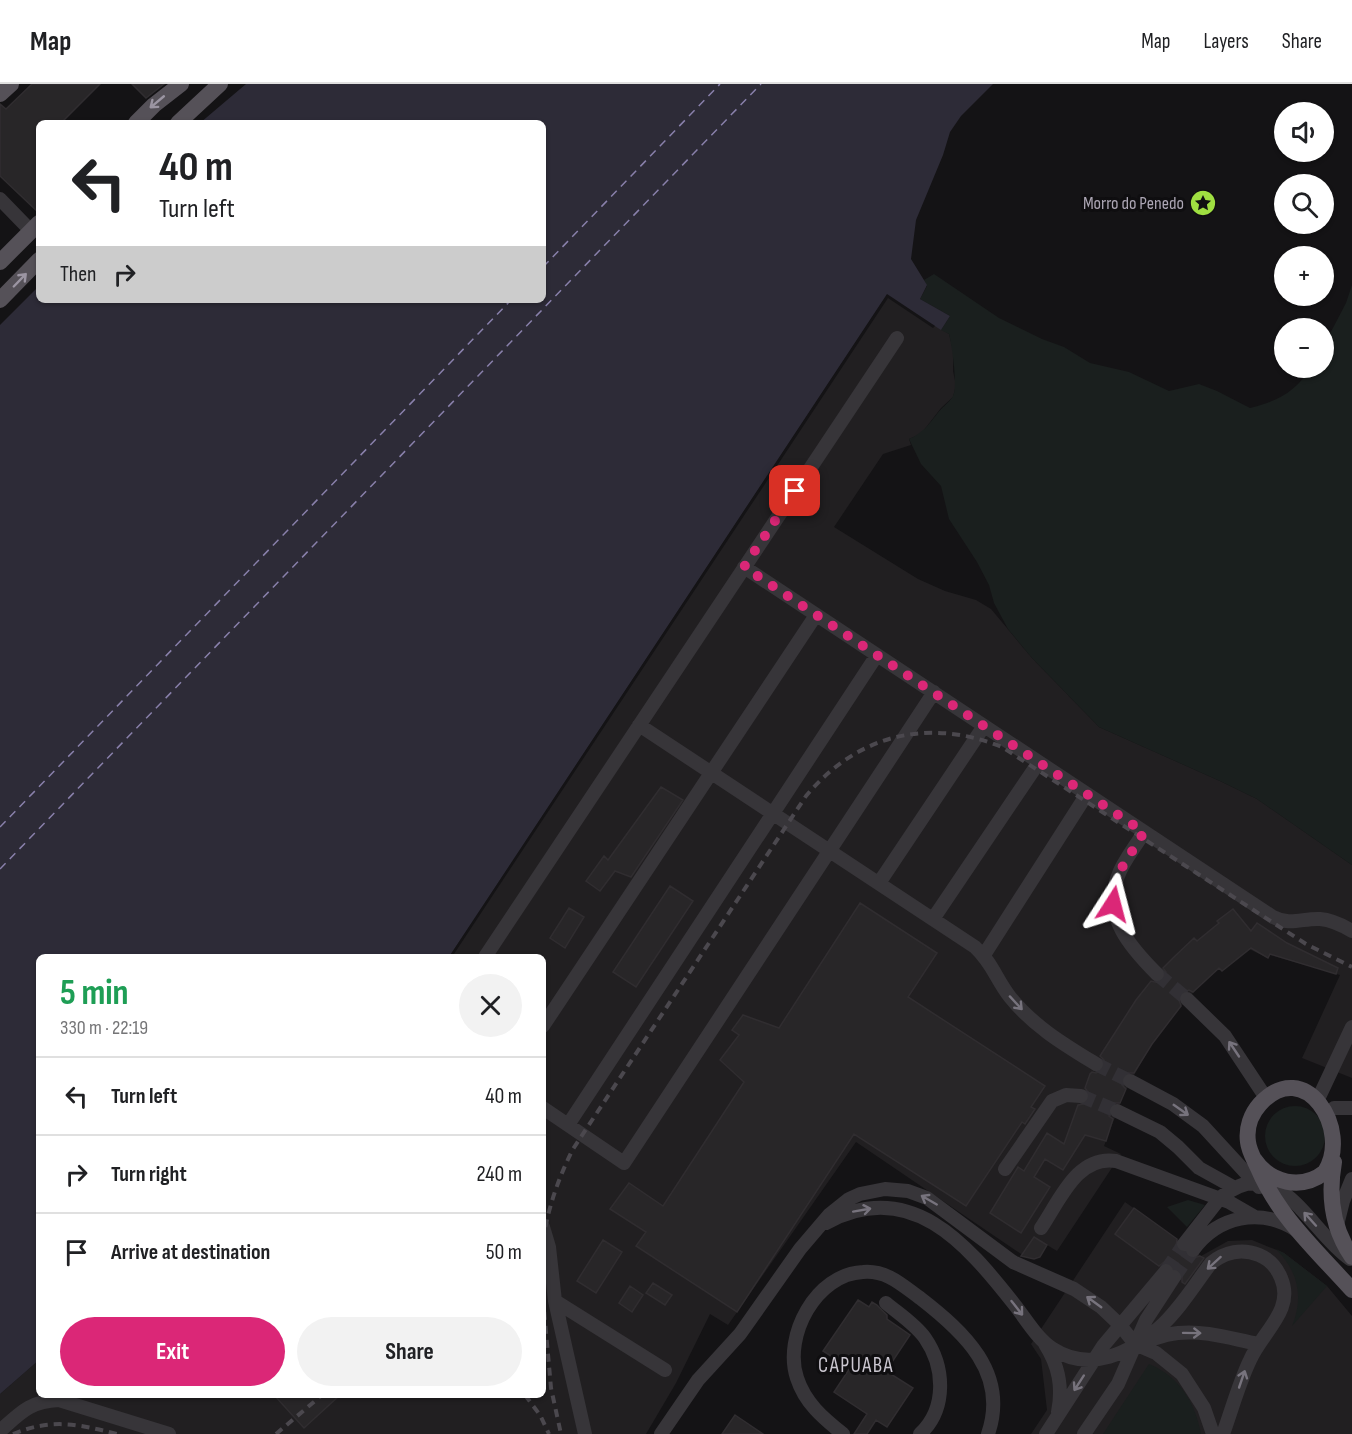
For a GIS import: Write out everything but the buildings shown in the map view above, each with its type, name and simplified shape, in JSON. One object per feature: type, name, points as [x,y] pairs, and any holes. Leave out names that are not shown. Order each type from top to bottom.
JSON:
[{"type":"main road","points":[[0,94],[11,84]]},
{"type":"main road","points":[[139,120],[181,84]]},
{"type":"main road","points":[[181,120],[220,84]]},
{"type":"main road","points":[[0,262],[35,227]]},
{"type":"main road","points":[[0,300],[36,263]]},
{"type":"main road","points":[[1254,1159],[1259,1167],[1274,1178],[1293,1183],[1312,1180],[1320,1175],[1339,1154],[1343,1135],[1339,1116],[1334,1108],[1320,1095],[1311,1091],[1293,1088],[1274,1093],[1259,1105],[1250,1122],[1248,1141],[1260,1183],[1282,1212],[1352,1290]]},
{"type":"main road","points":[[1334,1162],[1331,1202],[1337,1228],[1352,1258]]},
{"type":"street","points":[[0,199],[35,227]]},
{"type":"street","points":[[487,954],[897,338]]},
{"type":"street","points":[[744,567],[1278,920],[1290,922],[1328,920],[1352,931]]},
{"type":"street","points":[[546,1021],[816,615]]},
{"type":"street","points":[[568,1125],[877,655]]},
{"type":"street","points":[[546,1110],[624,1163],[934,693]]},
{"type":"street","points":[[639,725],[984,955],[1018,1006],[1046,1032],[1096,1064]]},
{"type":"street","points":[[879,884],[984,726]]},
{"type":"street","points":[[933,919],[1039,762]]},
{"type":"street","points":[[984,955],[1087,794]]},
{"type":"street","points":[[1144,832],[1118,874],[1113,904],[1122,933],[1158,974]]},
{"type":"street","points":[[1187,999],[1225,1036],[1266,1098]]},
{"type":"street","points":[[1320,1095],[1352,1027]]},
{"type":"street","points":[[1130,1081],[1173,1104],[1196,1121],[1260,1183]]},
{"type":"street","points":[[1005,1169],[1047,1106],[1059,1097],[1081,1096]]},
{"type":"street","points":[[1334,1108],[1352,1108]]},
{"type":"street","points":[[1117,1111],[1160,1132],[1199,1168],[1235,1188]]},
{"type":"street","points":[[1041,1228],[1078,1172],[1089,1164],[1102,1160],[1116,1161],[1220,1198],[1255,1217]]},
{"type":"street","points":[[1337,1228],[1343,1201],[1352,1179]]},
{"type":"street","points":[[1304,1237],[1276,1220],[1244,1217],[1223,1224],[1188,1247],[1220,1198],[1235,1188],[1260,1183],[1288,1194],[1337,1249],[1352,1258]]},
{"type":"street","points":[[662,1434],[698,1380],[745,1327],[811,1236],[838,1206],[854,1197],[885,1189],[908,1191],[936,1204],[1013,1262],[1088,1298],[1120,1325],[1135,1344],[1156,1353],[1182,1374],[1204,1408],[1213,1434]]},
{"type":"street","points":[[811,1236],[836,1218],[864,1209],[893,1208],[921,1216],[945,1230],[974,1255],[1044,1343],[1054,1360],[1060,1379],[1060,1401],[1054,1421]]},
{"type":"street","points":[[546,1237],[555,1301],[585,1434]]},
{"type":"street","points":[[1044,1343],[1072,1358],[1094,1360],[1115,1356],[1149,1336],[1168,1319],[1211,1263],[1227,1254],[1244,1251],[1262,1256],[1275,1268],[1283,1284],[1284,1302],[1278,1319],[1258,1344],[1245,1371],[1223,1434]]},
{"type":"street","points":[[843,1434],[815,1410],[802,1389],[794,1366],[795,1341],[805,1315],[813,1302],[831,1283],[850,1274],[871,1272],[897,1280],[939,1313],[972,1346],[985,1367],[992,1390],[993,1413],[988,1434]]},
{"type":"street","points":[[1046,1434],[1094,1360],[1120,1325],[1170,1274],[1118,1384],[1084,1434]]},
{"type":"street","points":[[555,1301],[665,1370]]},
{"type":"street","points":[[886,1303],[925,1338],[938,1365],[940,1389],[936,1411],[932,1420],[920,1434]]},
{"type":"street","points":[[1135,1344],[1175,1333],[1188,1332],[1212,1334],[1258,1344]]},
{"type":"street","points":[[0,1431],[28,1407],[45,1401],[59,1400],[169,1434]]},
{"type":"shaded area","points":[[246,84],[993,84],[961,116],[950,132],[916,220],[911,259],[927,285],[920,299],[950,316],[941,330],[887,295],[451,954],[36,954],[36,1363],[0,1394],[0,325],[36,289],[36,303],[546,303],[546,120],[204,120]]},
{"type":"shaded area","points":[[934,274],[999,318],[1064,347],[1090,363],[1129,372],[1169,391],[1199,384],[1250,408],[1285,394],[1303,378],[1334,378],[1334,326],[1352,285],[1352,865],[1257,799],[1099,727],[1032,658],[1008,629],[977,562],[949,519],[941,486],[921,464],[909,439],[925,428],[952,398],[955,384],[949,334],[941,330],[950,316],[920,299],[927,286],[924,280]]},
{"type":"shaded area","points":[[887,294],[949,334],[956,385],[953,397],[941,408],[921,434],[909,439],[911,445],[883,454],[834,527],[918,579],[945,591],[976,600],[991,609],[1032,658],[1099,727],[1257,799],[1352,865],[1352,1078],[1302,1058],[1340,975],[1270,955],[1268,958],[1249,949],[1222,971],[1218,968],[1200,985],[1152,1044],[1125,1091],[1104,1146],[1121,1154],[1057,1251],[1047,1245],[1040,1257],[1027,1258],[856,1142],[728,1325],[710,1314],[676,1383],[646,1434],[0,1434],[0,1394],[36,1363],[36,1398],[546,1398],[546,954],[451,954]]},
{"type":"shaded area","points":[[1295,1106],[1316,1115],[1325,1136],[1316,1157],[1295,1166],[1274,1157],[1265,1136],[1274,1115]]},
{"type":"shaded area","points":[[1188,1200],[1205,1205],[1187,1227],[1167,1207]]},
{"type":"shaded area","points":[[1125,1202],[1201,1256],[1228,1241],[1252,1240],[1284,1253],[1327,1286],[1352,1316],[1352,1434],[1031,1434],[1047,1410],[1041,1359],[1031,1344]]},
{"type":"shaded area","points":[[1276,1249],[1327,1286],[1292,1326],[1298,1305],[1297,1285],[1289,1266]]},
{"type":"shaded area","points":[[1149,1364],[1169,1376],[1184,1392],[1195,1411],[1201,1434],[1103,1434]]},
{"type":"pier","points":[[887,294],[935,326],[933,328],[888,298],[454,954],[451,954]]},
{"type":"ferry route","points":[[546,264],[720,84]]},
{"type":"ferry route","points":[[0,869],[761,84]]},
{"type":"ferry route","points":[[0,827],[508,303]]},
{"type":"tunnel","points":[[1157,974],[1187,999]]},
{"type":"tunnel","points":[[1096,1064],[1130,1081]]},
{"type":"tunnel","points":[[1081,1096],[1117,1111]]},
{"type":"tunnel","points":[[1166,1271],[1184,1244]]},
{"type":"tunnel","points":[[1174,1277],[1193,1250]]},
{"type":"railway","points":[[546,1227],[554,1194],[573,1149],[806,796],[826,775],[848,758],[895,737],[920,733],[947,733],[974,738],[1002,747],[1306,944],[1352,967]]},
{"type":"railway","points":[[546,1332],[551,1388],[561,1434]]},
{"type":"railway","points":[[276,1434],[318,1398]]},
{"type":"railway","points":[[527,1398],[540,1415],[549,1434]]},
{"type":"railway","points":[[13,1434],[53,1424],[77,1425],[117,1434]]},
{"type":"place","name":"Morro do Penedo","points":[[1203,203]]},
{"type":"district","name":"CAPUABA","points":[[856,1365]]},
{"type":"route","points":[[795,491],[744,567],[1144,832],[1118,874],[1113,904]]}]
